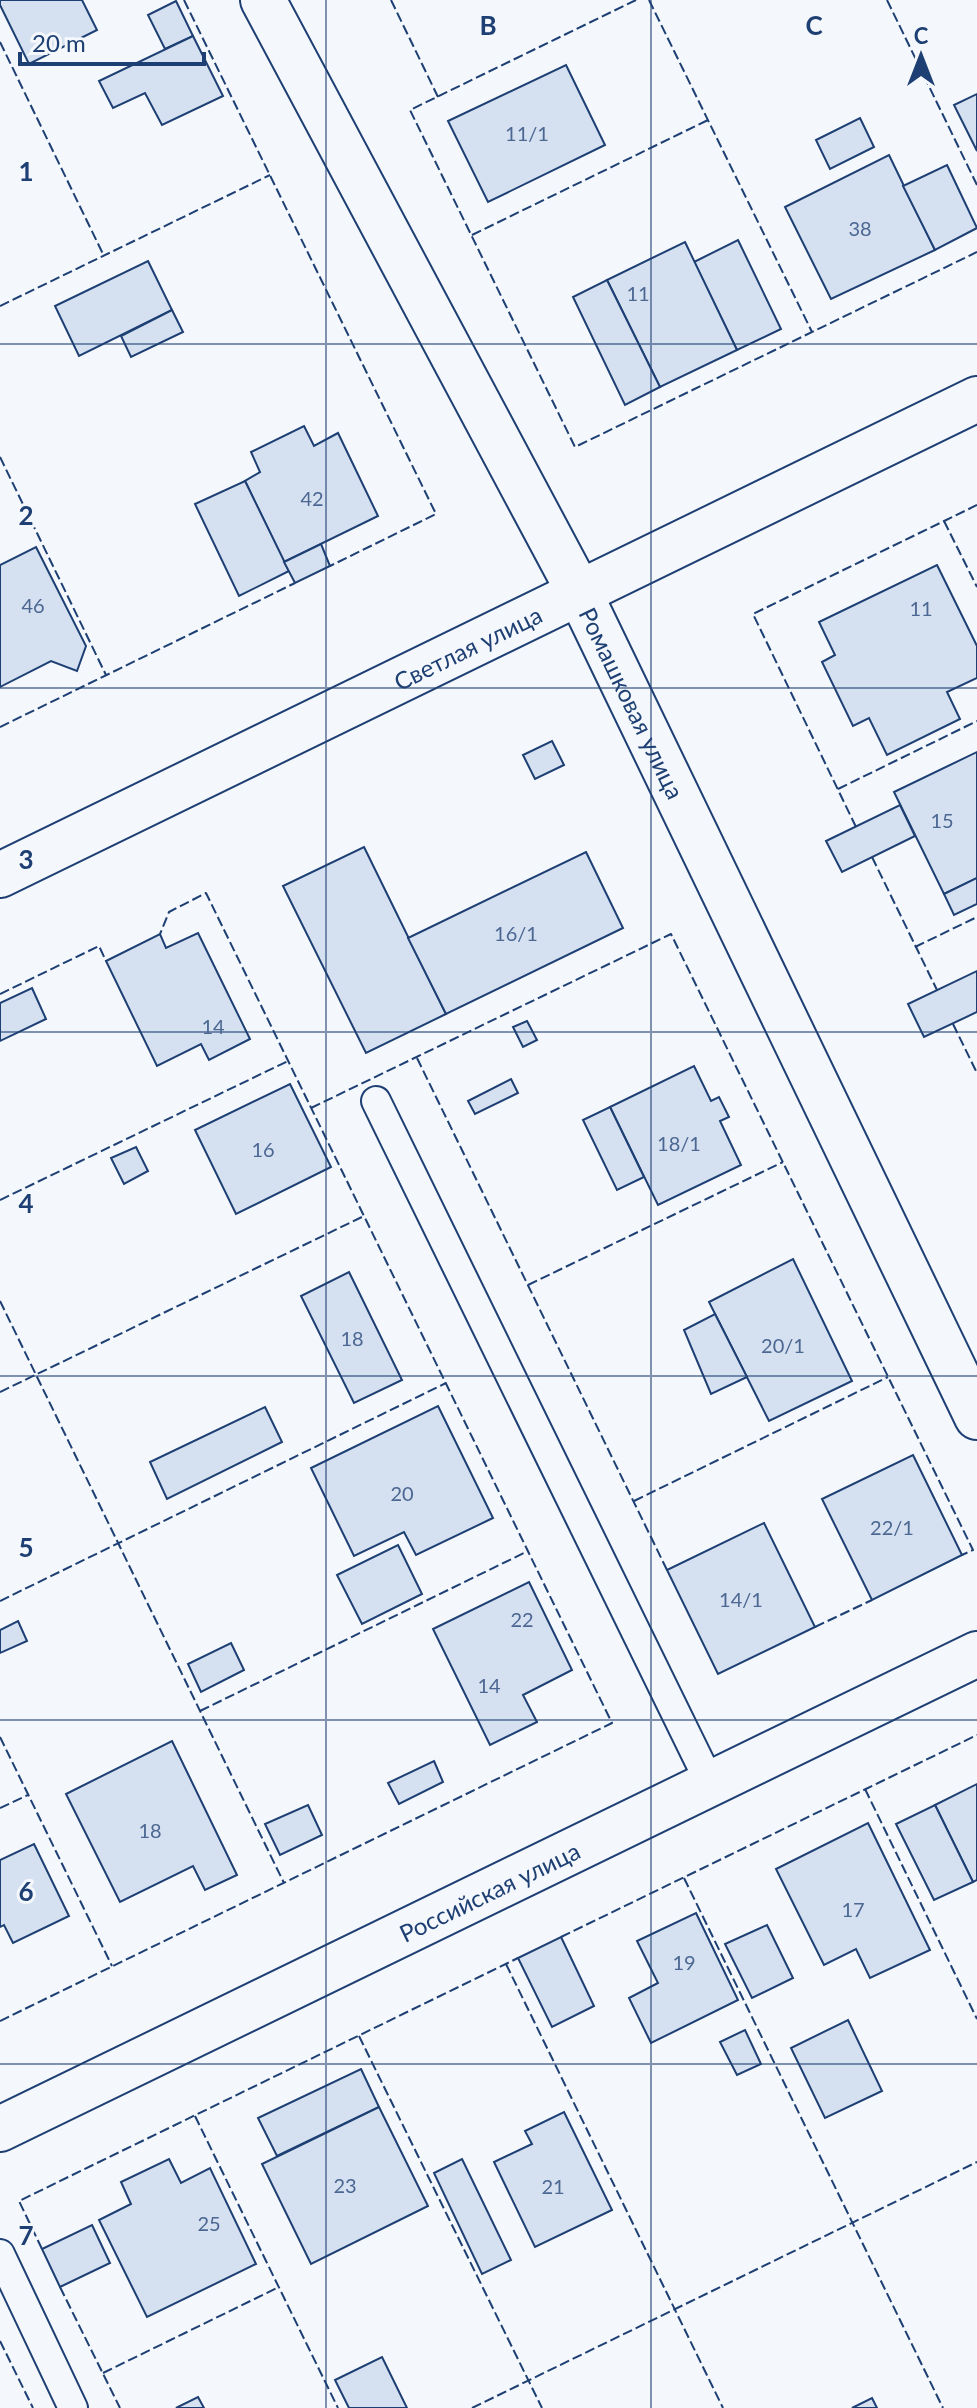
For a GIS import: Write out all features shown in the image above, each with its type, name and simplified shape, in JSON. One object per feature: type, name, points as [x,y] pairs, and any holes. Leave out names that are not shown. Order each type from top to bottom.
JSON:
[{"type":"street","name":"Ромашковая улица","points":[[263,0],[579,592],[977,1417]]},
{"type":"street","name":"Светлая улица","points":[[0,875],[977,399]]},
{"type":"street","name":"Российская улица","points":[[0,2129],[977,1654]]},
{"type":"lane","points":[[376,1101],[710,1783]]},
{"type":"lane","points":[[0,2254],[73,2408]]},
{"type":"building","points":[[0,0],[82,0],[97,30],[29,64]]},
{"type":"building","points":[[176,1],[193,36],[165,49],[148,15]]},
{"type":"building","points":[[193,36],[223,96],[162,125],[145,93],[113,108],[99,81]]},
{"type":"building","points":[[566,65],[605,145],[488,202],[448,121]]},
{"type":"building","points":[[977,94],[977,151],[954,105]]},
{"type":"building","points":[[860,118],[874,147],[830,169],[816,140]]},
{"type":"building","points":[[889,155],[935,250],[831,299],[785,207]]},
{"type":"building","points":[[947,165],[977,228],[935,250],[903,186]]},
{"type":"building","points":[[738,240],[781,329],[737,350],[694,262]]},
{"type":"building","points":[[685,242],[737,350],[660,387],[607,280]]},
{"type":"building","points":[[148,261],[172,310],[79,356],[55,306]]},
{"type":"building","points":[[607,280],[660,387],[625,405],[573,297]]},
{"type":"building","points":[[172,310],[183,332],[131,357],[121,336]]},
{"type":"building","points":[[304,426],[314,446],[338,433],[378,516],[284,562],[245,481],[260,472],[251,452]]},
{"type":"building","points":[[245,481],[289,571],[239,596],[195,504]]},
{"type":"building","points":[[321,544],[330,566],[295,583],[284,562]]},
{"type":"building","points":[[36,547],[86,646],[77,671],[51,661],[0,687],[0,565]]},
{"type":"building","points":[[937,565],[977,646],[977,678],[947,692],[960,719],[887,755],[869,718],[853,726],[822,662],[835,655],[819,622]]},
{"type":"building","points":[[552,741],[564,765],[535,779],[523,755]]},
{"type":"building","points":[[977,752],[977,878],[944,894],[894,792]]},
{"type":"building","points":[[900,805],[915,836],[842,872],[826,841]]},
{"type":"building","points":[[364,847],[446,1014],[366,1053],[283,886]]},
{"type":"building","points":[[586,852],[623,928],[446,1014],[408,938]]},
{"type":"building","points":[[977,878],[977,904],[954,915],[944,894]]},
{"type":"building","points":[[198,933],[250,1039],[209,1060],[201,1044],[157,1066],[106,961],[160,934],[166,948]]},
{"type":"building","points":[[977,971],[977,1012],[924,1037],[908,1004]]},
{"type":"building","points":[[32,988],[46,1019],[0,1041],[0,1003]]},
{"type":"building","points":[[527,1021],[537,1040],[523,1047],[513,1027]]},
{"type":"building","points":[[694,1066],[711,1101],[719,1097],[729,1117],[720,1121],[741,1165],[658,1205],[610,1107]]},
{"type":"building","points":[[511,1079],[518,1093],[475,1114],[468,1101]]},
{"type":"building","points":[[290,1084],[331,1167],[236,1214],[195,1130]]},
{"type":"building","points":[[610,1107],[644,1177],[617,1190],[583,1120]]},
{"type":"building","points":[[136,1147],[148,1171],[124,1184],[111,1158]]},
{"type":"building","points":[[793,1259],[852,1381],[769,1421],[709,1302]]},
{"type":"building","points":[[349,1272],[402,1380],[354,1403],[301,1296]]},
{"type":"building","points":[[715,1314],[747,1377],[711,1394],[684,1330]]},
{"type":"building","points":[[438,1406],[493,1518],[416,1555],[404,1532],[354,1556],[311,1468]]},
{"type":"building","points":[[265,1407],[282,1442],[167,1499],[150,1462]]},
{"type":"building","points":[[913,1455],[962,1555],[872,1600],[822,1499]]},
{"type":"building","points":[[764,1523],[815,1627],[718,1674],[667,1570]]},
{"type":"building","points":[[398,1545],[422,1594],[362,1624],[337,1575]]},
{"type":"building","points":[[529,1582],[572,1670],[523,1695],[537,1722],[490,1745],[433,1629]]},
{"type":"building","points":[[18,1621],[27,1641],[0,1653],[0,1630]]},
{"type":"building","points":[[231,1643],[244,1670],[201,1692],[188,1664]]},
{"type":"building","points":[[172,1741],[237,1875],[205,1890],[193,1866],[120,1902],[66,1794]]},
{"type":"building","points":[[434,1761],[443,1782],[399,1804],[388,1783]]},
{"type":"building","points":[[977,1784],[977,1880],[973,1882],[935,1805]]},
{"type":"building","points":[[308,1805],[322,1835],[280,1855],[265,1824]]},
{"type":"building","points":[[935,1805],[973,1882],[934,1900],[896,1824]]},
{"type":"building","points":[[868,1823],[930,1950],[870,1978],[856,1949],[824,1965],[776,1869]]},
{"type":"building","points":[[34,1844],[69,1916],[13,1943],[4,1925],[0,1927],[0,1860]]},
{"type":"building","points":[[696,1913],[738,2000],[651,2043],[629,1998],[658,1983],[637,1941]]},
{"type":"building","points":[[767,1925],[793,1978],[752,1998],[725,1944]]},
{"type":"building","points":[[561,1937],[594,2006],[552,2027],[518,1958]]},
{"type":"building","points":[[848,2020],[882,2091],[825,2118],[791,2048]]},
{"type":"building","points":[[745,2030],[761,2064],[737,2075],[720,2042]]},
{"type":"building","points":[[361,2069],[379,2107],[277,2156],[258,2118]]},
{"type":"building","points":[[379,2107],[428,2206],[311,2264],[262,2164]]},
{"type":"building","points":[[564,2112],[612,2210],[535,2247],[494,2162],[532,2144],[525,2131]]},
{"type":"building","points":[[169,2159],[181,2183],[210,2168],[256,2264],[147,2317],[99,2220],[131,2204],[121,2182]]},
{"type":"building","points":[[462,2159],[511,2260],[482,2274],[434,2173]]},
{"type":"building","points":[[92,2225],[110,2263],[60,2287],[42,2249]]},
{"type":"building","points":[[382,2357],[407,2408],[349,2408],[335,2380]]},
{"type":"building","points":[[198,2397],[204,2408],[176,2408]]},
{"type":"building","points":[[872,2398],[877,2408],[852,2408]]},
{"type":"fence","points":[[184,0],[436,514],[330,566]]},
{"type":"fence","points":[[391,0],[438,97]]},
{"type":"fence","points":[[636,0],[410,110],[575,447],[977,252]]},
{"type":"fence","points":[[649,0],[812,332]]},
{"type":"fence","points":[[887,0],[977,185]]},
{"type":"fence","points":[[0,42],[104,256]]},
{"type":"fence","points":[[472,235],[708,120]]},
{"type":"fence","points":[[0,306],[270,175]]},
{"type":"fence","points":[[0,457],[106,675]]},
{"type":"fence","points":[[856,827],[753,614],[977,505]]},
{"type":"fence","points":[[944,521],[977,587]]},
{"type":"fence","points":[[0,727],[295,583]]},
{"type":"fence","points":[[838,789],[977,721]]},
{"type":"fence","points":[[872,857],[937,990]]},
{"type":"fence","points":[[0,2021],[612,1723],[206,893],[169,912],[160,934]]},
{"type":"fence","points":[[915,947],[977,917]]},
{"type":"fence","points":[[311,1108],[671,934],[973,1550],[962,1555]]},
{"type":"fence","points":[[0,994],[99,946],[106,961]]},
{"type":"fence","points":[[953,1024],[977,1073]]},
{"type":"fence","points":[[417,1058],[667,1570]]},
{"type":"fence","points":[[0,1200],[288,1061]]},
{"type":"fence","points":[[528,1285],[783,1162]]},
{"type":"fence","points":[[0,1392],[364,1216]]},
{"type":"fence","points":[[0,1301],[284,1883]]},
{"type":"fence","points":[[634,1501],[888,1377]]},
{"type":"fence","points":[[0,1601],[446,1383]]},
{"type":"fence","points":[[200,1711],[528,1551]]},
{"type":"fence","points":[[815,1627],[872,1600]]},
{"type":"fence","points":[[561,1937],[977,1735]]},
{"type":"fence","points":[[0,1737],[112,1966]]},
{"type":"fence","points":[[865,1789],[977,2019]]},
{"type":"fence","points":[[0,1808],[28,1795]]},
{"type":"fence","points":[[684,1878],[943,2408]]},
{"type":"fence","points":[[42,2249],[19,2201],[518,1958]]},
{"type":"fence","points":[[506,1964],[723,2408]]},
{"type":"fence","points":[[359,2036],[542,2408]]},
{"type":"fence","points":[[195,2116],[338,2408]]},
{"type":"fence","points":[[472,2408],[977,2162]]},
{"type":"fence","points":[[60,2287],[120,2408]]},
{"type":"fence","points":[[103,2373],[279,2287]]},
{"type":"fence","points":[[0,2341],[33,2408]]}]
